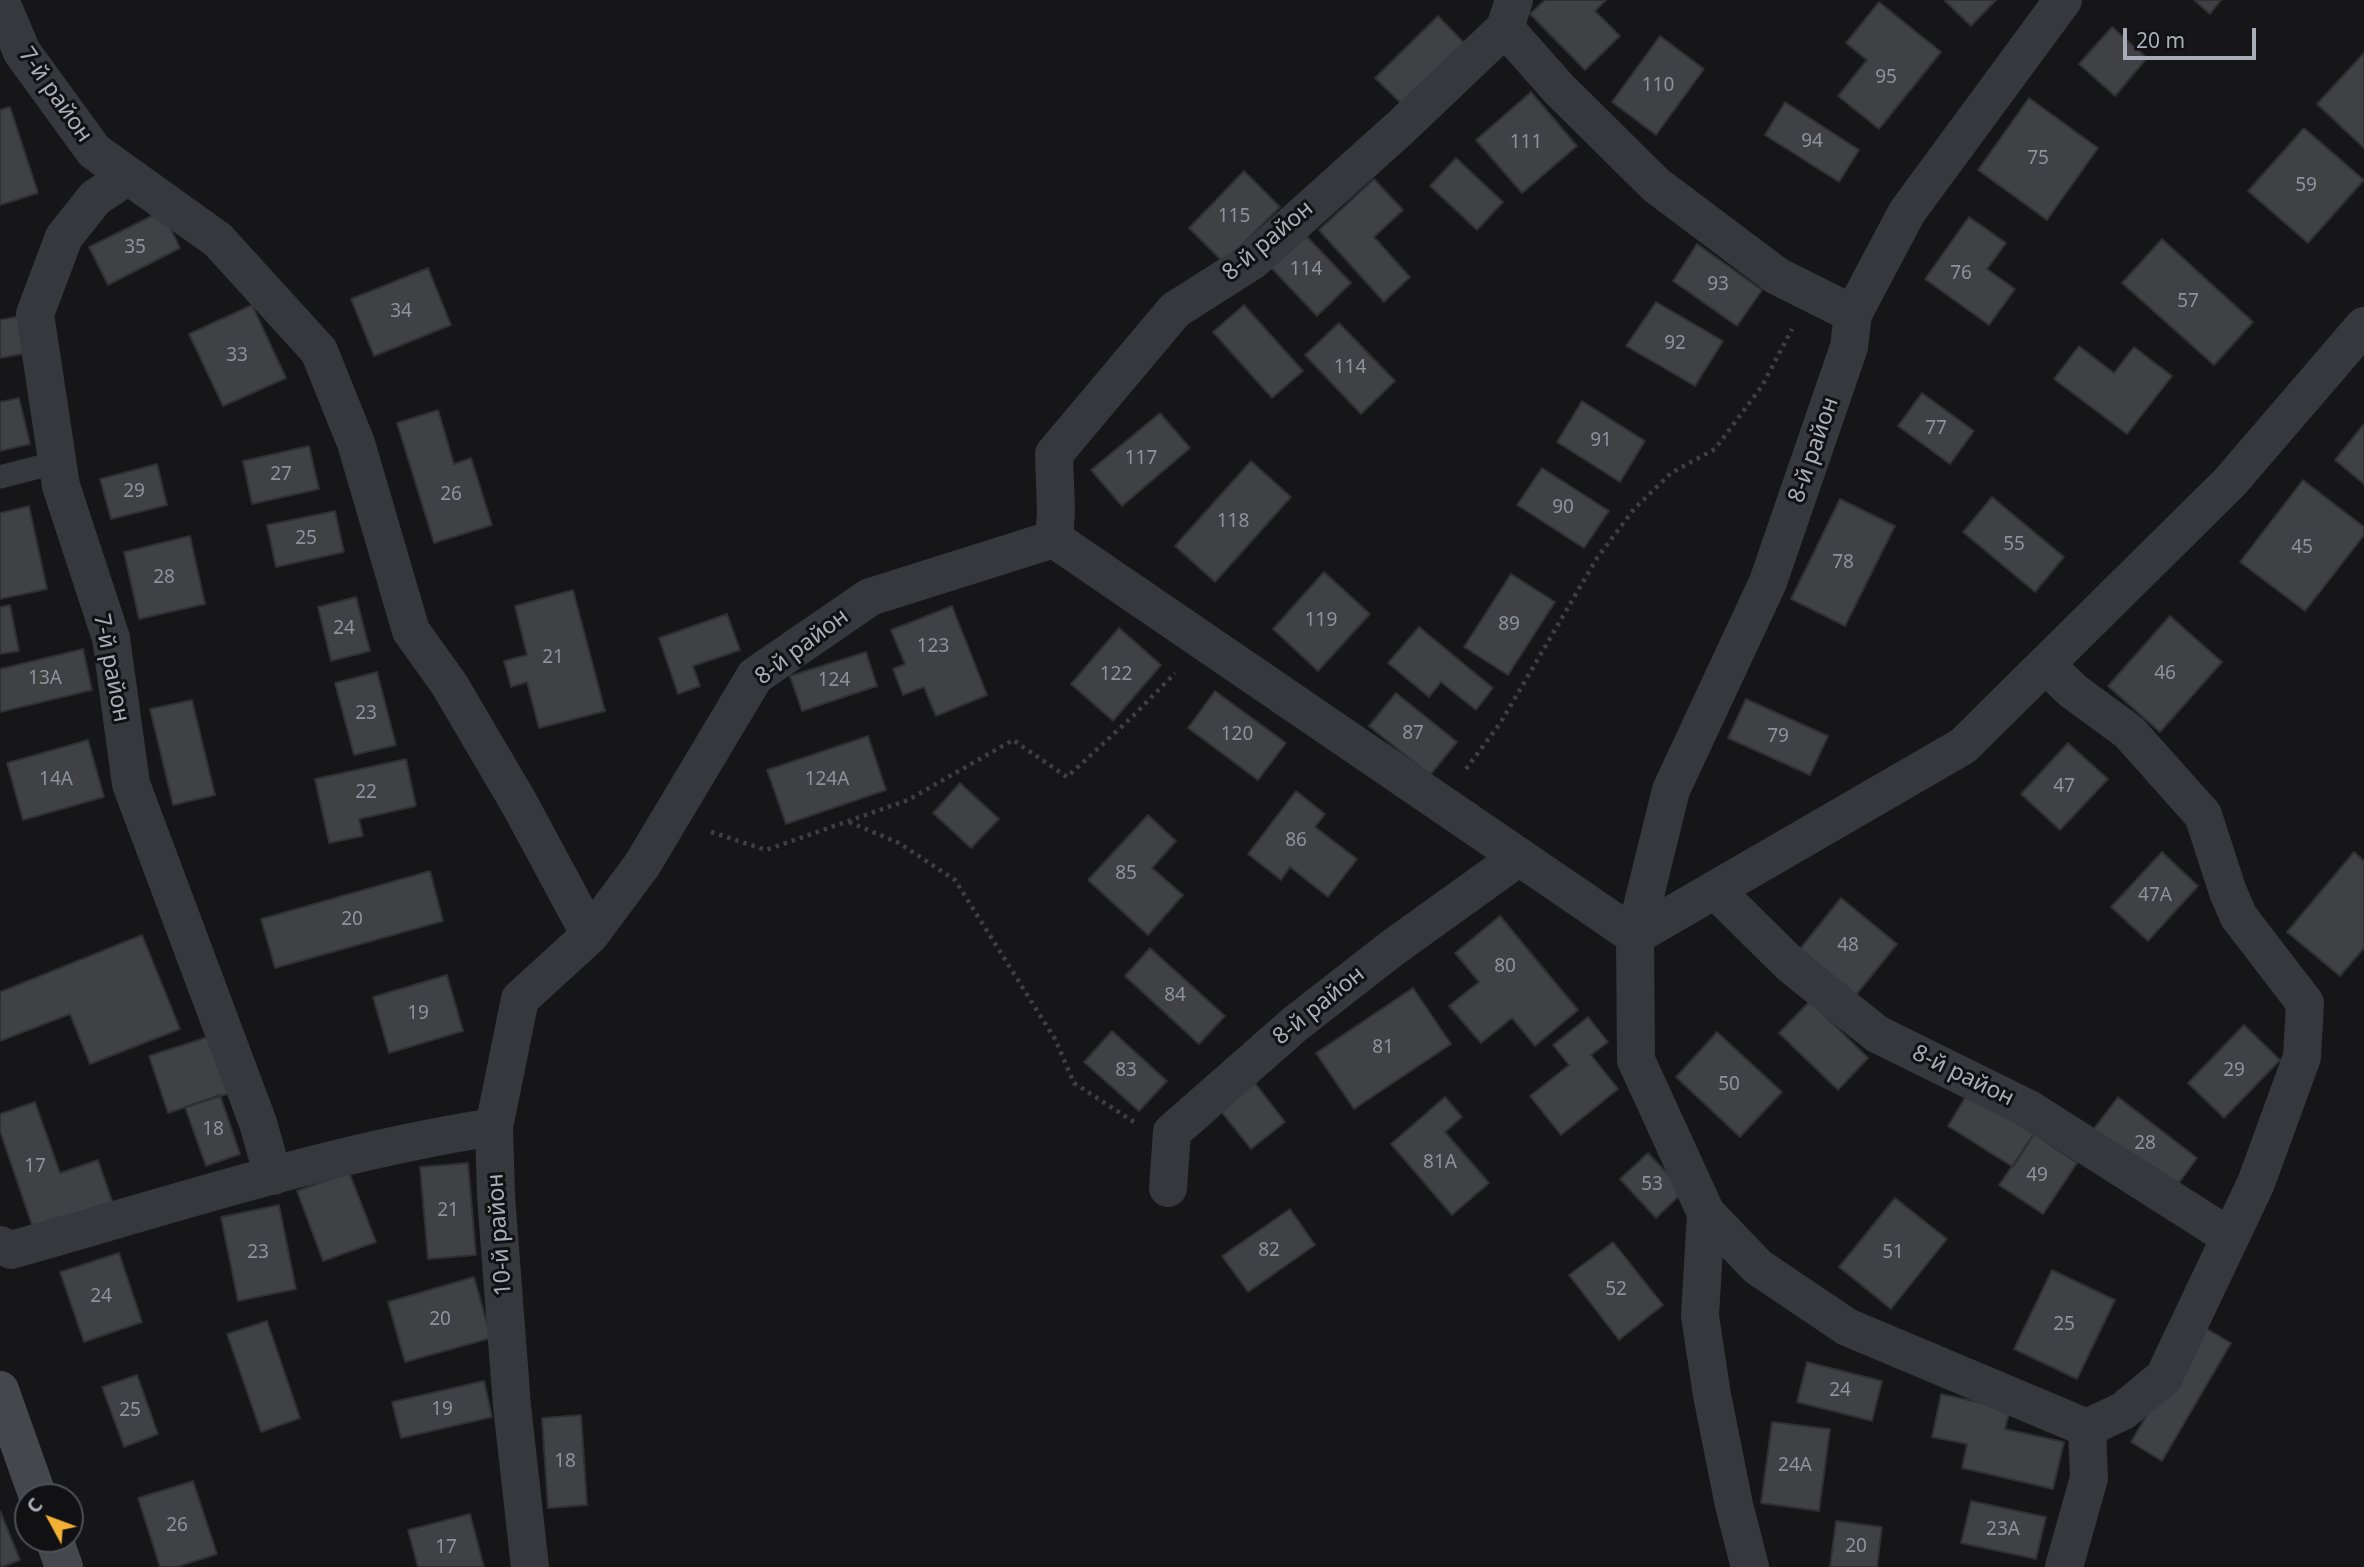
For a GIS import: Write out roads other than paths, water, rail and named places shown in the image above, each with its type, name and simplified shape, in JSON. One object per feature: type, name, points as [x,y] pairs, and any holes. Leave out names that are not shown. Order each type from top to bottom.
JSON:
[{"type":"street","name":"7-й район","points":[[0,0],[22,52],[94,151],[218,240],[318,351],[356,443],[411,631],[463,708],[519,803],[590,935]]},
{"type":"street","name":"8-й район","points":[[2063,0],[1907,212],[1853,314],[1849,346],[1768,582],[1671,790],[1635,936],[1636,1060],[1706,1213],[1758,1267],[1847,1327],[2087,1428]]},
{"type":"street","name":"8-й район","points":[[590,935],[642,865],[755,676],[870,597],[1054,539],[1054,454],[1175,310],[1252,261],[1400,128],[1510,14]]},
{"type":"street","points":[[1510,14],[1559,89],[1656,185],[1777,276],[1853,314]]},
{"type":"street","name":"7-й район","points":[[128,176],[95,198],[64,237],[36,314],[61,486],[111,638],[131,784],[258,1123],[274,1176]]},
{"type":"street","points":[[1054,539],[1635,936],[1963,746],[2230,482],[2364,326]]},
{"type":"street","points":[[2046,665],[2073,691],[2129,732],[2203,814],[2228,892],[2239,917],[2305,1003],[2302,1056],[2256,1183],[2164,1377],[2123,1411],[2087,1428],[2089,1478],[2064,1567]]},
{"type":"street","name":"8-й район","points":[[1168,1188],[1172,1132],[1295,1024],[1391,949],[1519,857]]},
{"type":"street","name":"8-й район","points":[[1715,890],[1791,965],[1877,1034],[2029,1109],[2230,1237]]},
{"type":"street","name":"10-й район","points":[[530,1567],[512,1406],[496,1196],[495,1127],[520,999],[590,935]]},
{"type":"street","points":[[0,1245],[11,1250],[274,1176],[437,1136],[495,1127]]},
{"type":"street","name":"8-й район","points":[[1706,1213],[1700,1316],[1712,1395],[1734,1505],[1750,1567]]},
{"type":"street","points":[[0,1390],[33,1483]]},
{"type":"lane","points":[[0,477],[58,462]]}]
